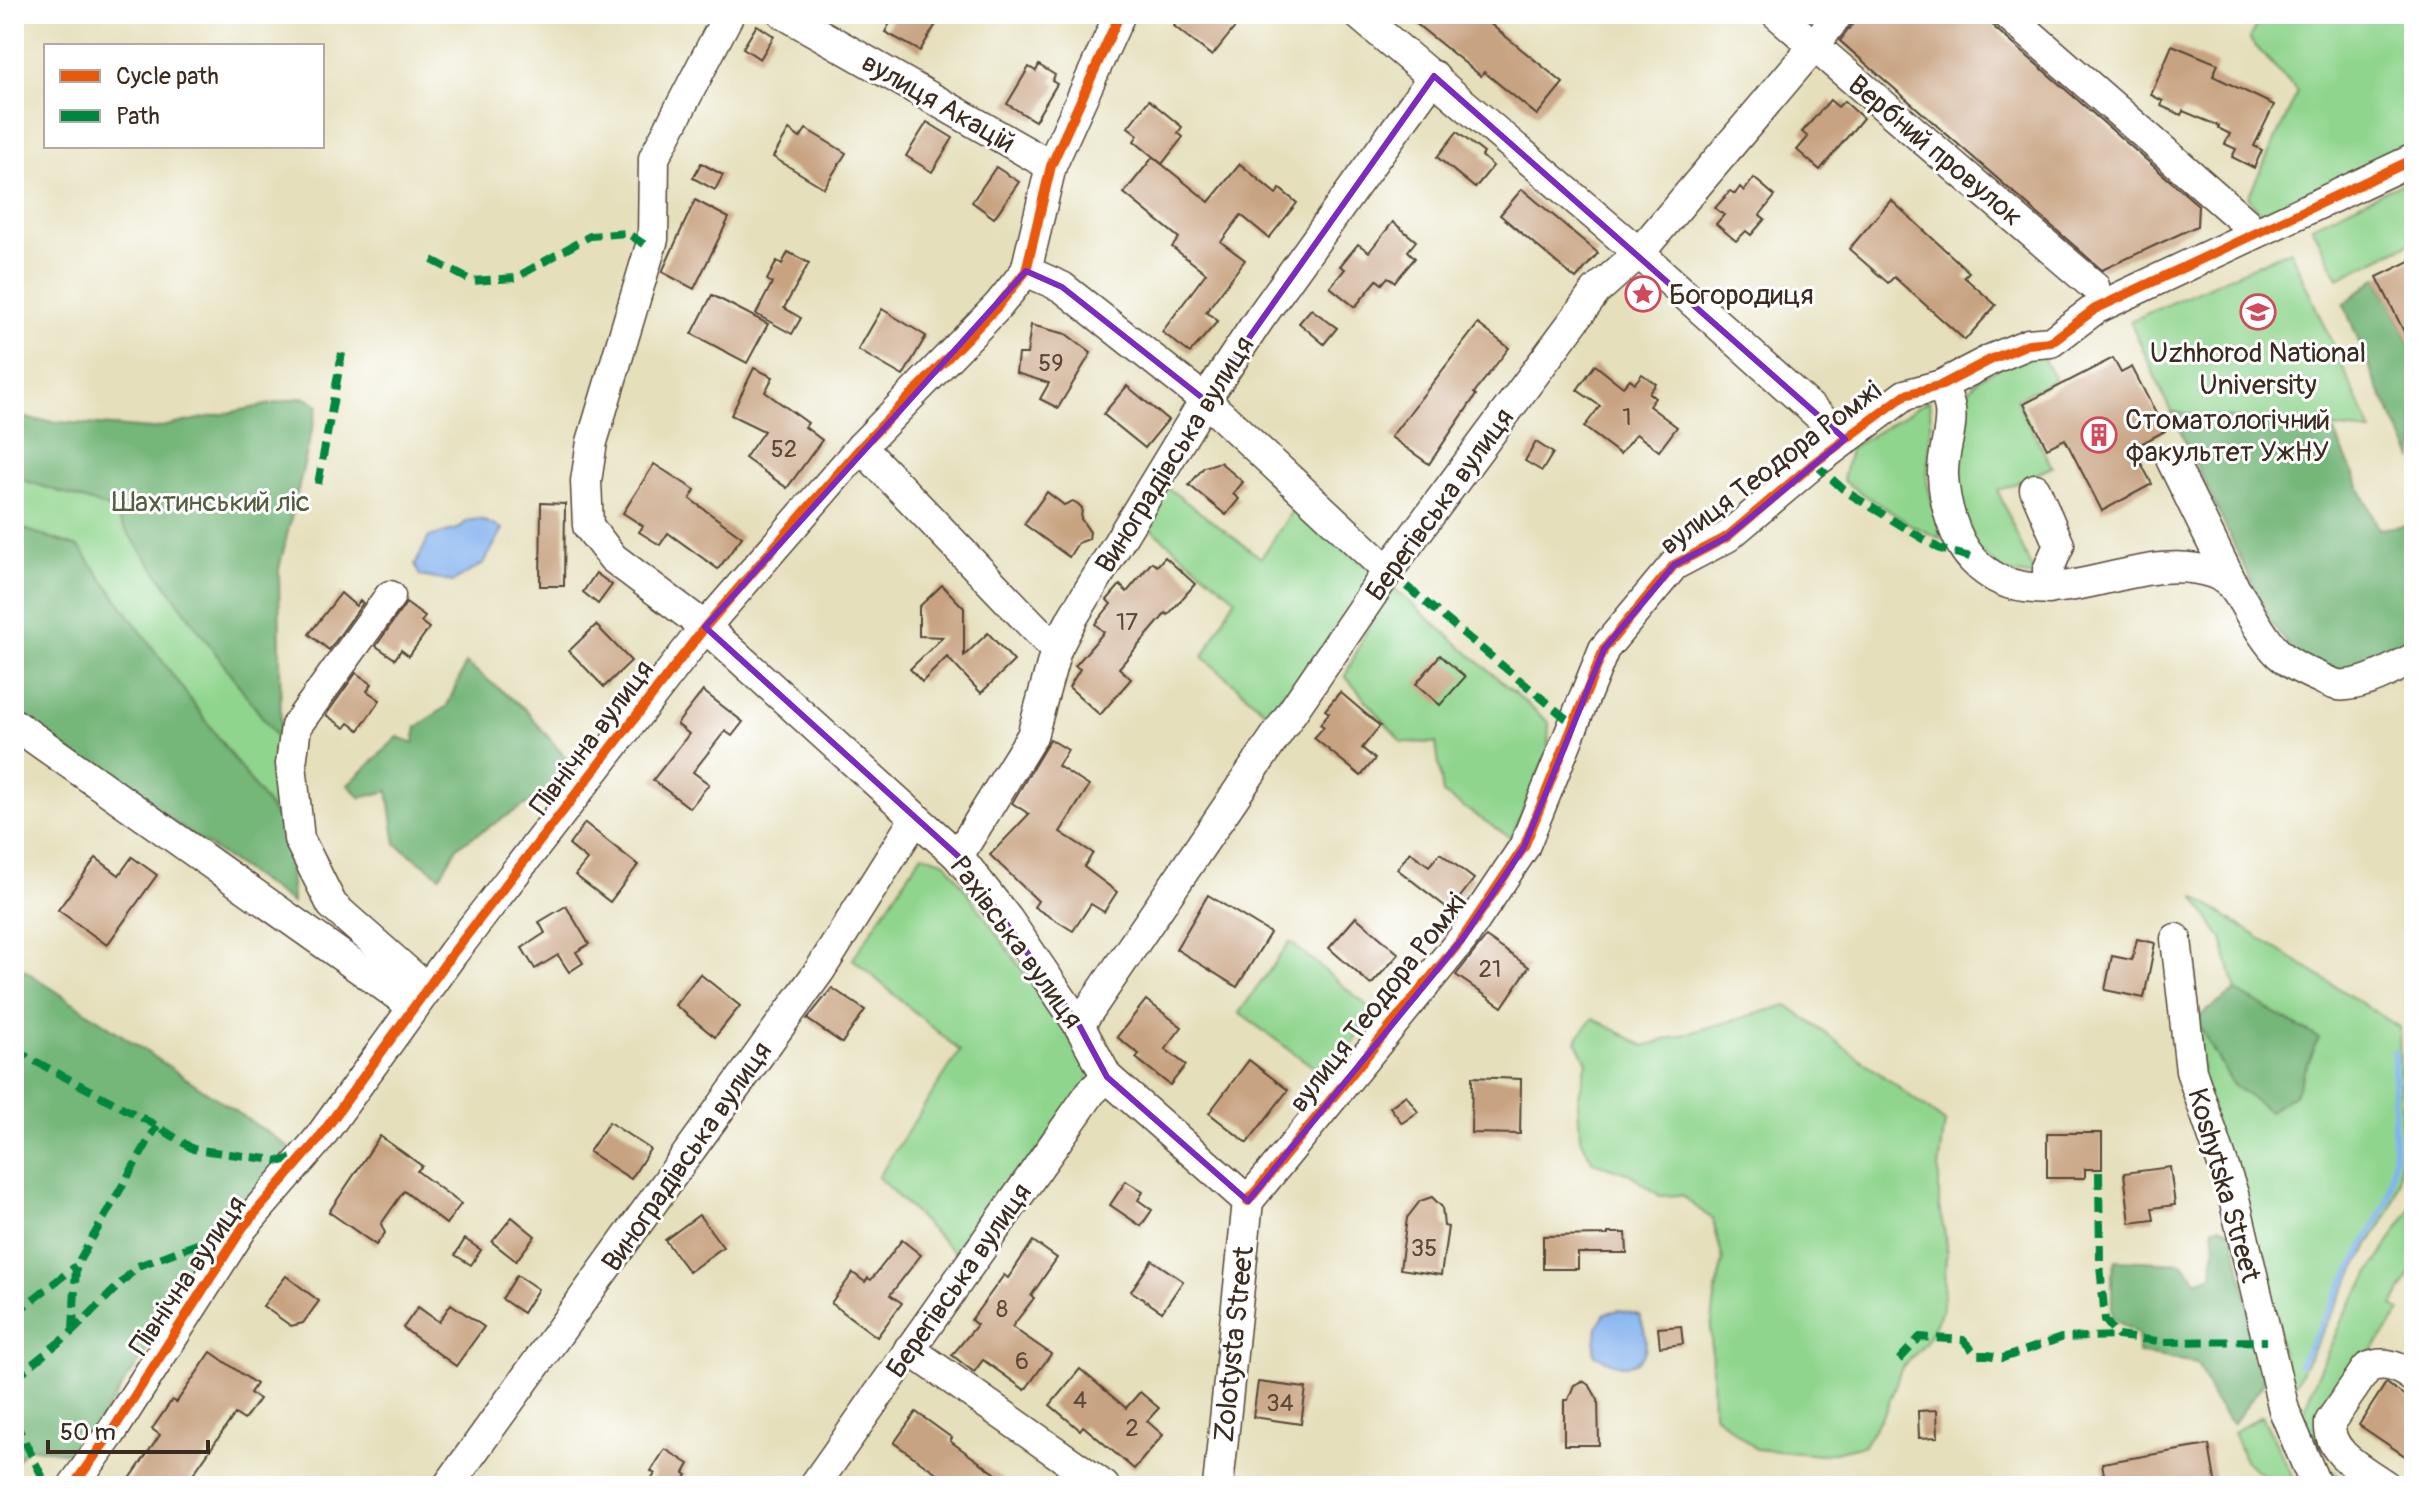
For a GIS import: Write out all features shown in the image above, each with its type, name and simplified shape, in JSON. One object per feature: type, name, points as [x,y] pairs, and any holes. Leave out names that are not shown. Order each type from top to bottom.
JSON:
[{"type":"street","name":"Рахівська вулиця","points":[[729,14],[654,158],[653,239],[592,442],[586,481],[588,526],[613,558],[705,627],[958,856],[1008,920],[1079,1025],[1107,1077],[1248,1201]]},
{"type":"street","name":"вулиця Акацій","points":[[784,14],[1051,166]]},
{"type":"street","name":"Північна вулиця","points":[[73,1486],[243,1227],[317,1141],[420,998],[705,627],[861,447],[998,306],[1026,271],[1051,166],[1120,14]]},
{"type":"street","points":[[1358,14],[1639,253],[1845,439]]},
{"type":"street","name":"Вербний провулок","points":[[1777,14],[2094,286]]},
{"type":"street","name":"Берегівська вулиця","points":[[1079,1025],[1388,571],[1596,291],[1639,253],[1838,14]]},
{"type":"street","points":[[2007,14],[2245,222]]},
{"type":"street","name":"Виноградівська вулиця","points":[[958,856],[1032,736],[1056,650],[1073,617],[1205,400],[1260,318],[1434,76]]},
{"type":"street","name":"вулиця Теодора Ромжі","points":[[1248,1201],[1463,938],[1524,847],[1604,649],[1674,565],[1727,537],[1845,439],[1905,395],[1942,385],[2028,344],[2051,342],[2095,309],[2414,159]]},
{"type":"street","points":[[1026,271],[1062,287],[1205,400],[1388,571]]},
{"type":"street","points":[[1942,385],[1950,410],[1943,473],[1946,496],[1970,557],[1989,576],[2018,586],[2049,589],[2173,567],[2212,573],[2233,585]]},
{"type":"street","points":[[861,447],[1056,650]]},
{"type":"street","points":[[2172,461],[2233,585],[2267,643],[2290,664],[2336,685],[2346,686],[2373,678],[2414,658]]},
{"type":"street","points":[[2035,489],[2059,545],[2048,570],[2049,589]]},
{"type":"street","points":[[390,596],[296,726],[291,764],[299,839],[332,905],[420,998]]},
{"type":"street","points":[[14,724],[420,998]]},
{"type":"street","name":"Виноградівська вулиця","points":[[448,1486],[820,970],[915,819]]},
{"type":"street","name":"Koshytska Street","points":[[2176,939],[2191,1071],[2233,1194],[2290,1429],[2316,1486]]},
{"type":"street","name":"Берегівська вулиця","points":[[814,1486],[1091,1092],[1107,1077]]},
{"type":"street","name":"Zolotysta Street","points":[[1218,1486],[1248,1201]]},
{"type":"street","points":[[909,1349],[1104,1486]]},
{"type":"street","points":[[2386,1486],[2339,1451],[2331,1438],[2330,1422],[2367,1368],[2374,1365],[2393,1366],[2414,1378]]},
{"type":"highlighted area","points":[[1434,76],[1845,439],[1727,537],[1674,565],[1604,649],[1524,847],[1463,938],[1248,1201],[1107,1077],[1079,1025],[958,856],[705,627],[1026,271],[1062,287],[1205,400]]},
{"type":"green space","points":[[2262,14],[2414,14],[2414,141],[2264,218],[2248,197],[2298,92],[2249,39]]},
{"type":"green space","points":[[2414,177],[2414,241],[2338,278],[2312,226]]},
{"type":"green space","points":[[2290,250],[2372,432],[2171,412],[2130,321]]},
{"type":"green space","points":[[2377,277],[2414,352],[2414,460],[2373,377],[2344,304]]},
{"type":"green space","points":[[2030,351],[2042,357],[2055,380],[2016,399],[2052,467],[1998,491],[2035,577],[2004,572],[1975,547],[1951,491],[1962,400],[1978,379]]},
{"type":"green space","name":"Шахтинський ліс","points":[[304,397],[318,405],[279,569],[281,743],[110,508],[14,477],[14,414],[33,420],[152,429]]},
{"type":"green space","points":[[1929,400],[1931,421],[1927,482],[1942,539],[1913,526],[1843,481],[1850,449]]},
{"type":"green space","points":[[2171,412],[2332,428],[2379,529],[2409,525],[2414,534],[2414,646],[2346,674],[2304,666],[2271,623]]},
{"type":"green space","points":[[14,477],[110,508],[281,743],[288,833],[79,547],[14,526]]},
{"type":"green space","points":[[1165,486],[1261,558],[1294,508],[1377,574],[1274,719],[1203,657],[1235,598],[1139,519]]},
{"type":"green space","name":"Шахтинський ліс","points":[[14,526],[79,547],[288,833],[292,903],[14,713]]},
{"type":"green space","points":[[1389,584],[1549,723],[1548,751],[1511,838],[1443,794],[1436,743],[1402,742],[1345,676]]},
{"type":"green space","points":[[466,663],[525,709],[570,763],[554,787],[458,846],[440,876],[396,844],[388,791],[361,798],[348,785],[398,737],[414,743],[417,727],[447,706]]},
{"type":"green space","points":[[922,854],[946,862],[1069,1036],[1093,1078],[957,1255],[878,1177],[960,1051],[853,959]]},
{"type":"green space","points":[[2194,896],[2399,1027],[2402,1144],[2399,1181],[2391,1209],[2357,1265],[2293,1388],[2204,1089],[2195,1019],[2319,1038],[2236,991],[2222,939]]},
{"type":"green space","points":[[1290,942],[1371,1009],[1340,1068],[1326,1076],[1239,1013]]},
{"type":"green space","points":[[14,963],[289,1147],[222,1238],[77,1454],[28,1447],[14,1464]]},
{"type":"green space","points":[[2236,991],[2319,1038],[2295,1094],[2269,1111],[2233,1085],[2195,1019]]},
{"type":"green space","points":[[1787,1005],[1945,1122],[1939,1169],[1939,1207],[1947,1244],[1942,1311],[1925,1344],[1901,1369],[1887,1408],[1864,1445],[1821,1455],[1756,1449],[1713,1413],[1711,1330],[1723,1260],[1713,1220],[1681,1195],[1660,1196],[1630,1174],[1593,1162],[1580,1137],[1578,1100],[1587,1062],[1576,1040],[1593,1018],[1644,1046]]},
{"type":"green space","points":[[2414,1184],[2414,1267],[2393,1306],[2401,1312],[2369,1355],[2330,1394],[2317,1426],[2324,1464],[2352,1486],[2322,1486],[2301,1421],[2344,1315],[2412,1206]]},
{"type":"green space","points":[[2220,1226],[2233,1233],[2264,1382],[2233,1424],[2216,1404],[2197,1363],[2138,1353],[2138,1334],[2112,1318],[2112,1274],[2116,1260],[2182,1263],[2197,1281],[2212,1275],[2215,1249],[2213,1227]]},
{"type":"green space","points":[[2262,1416],[2293,1477],[2277,1486],[2245,1461],[2233,1432]]},
{"type":"water","points":[[479,519],[503,529],[484,563],[453,582],[420,576],[415,565],[429,537]]},
{"type":"water","points":[[1620,1310],[1639,1315],[1644,1330],[1644,1353],[1631,1364],[1621,1365],[1594,1354],[1597,1328],[1605,1313]]},
{"type":"building","points":[[895,14],[942,14],[920,51],[885,32]]},
{"type":"building","points":[[1183,14],[1230,14],[1240,21],[1212,56],[1174,26]]},
{"type":"building","points":[[1404,14],[1478,14],[1563,83],[1537,115],[1484,72],[1481,76]]},
{"type":"building","points":[[1860,14],[1984,14],[1995,28],[2198,205],[2197,226],[2102,270],[1840,41]]},
{"type":"building","points":[[757,25],[774,36],[760,59],[743,48]]},
{"type":"building","points":[[2172,45],[2218,64],[2213,76],[2274,105],[2254,146],[2262,150],[2254,168],[2232,157],[2236,149],[2225,144],[2230,134],[2219,126],[2183,111],[2181,115],[2161,106],[2163,101],[2151,95]]},
{"type":"building","points":[[1039,65],[1055,75],[1052,81],[1057,84],[1035,121],[1007,104],[1029,67],[1036,71]]},
{"type":"building","points":[[1149,100],[1182,127],[1178,133],[1183,137],[1162,164],[1134,141],[1138,135],[1128,127]]},
{"type":"building","points":[[1830,100],[1838,107],[1844,101],[1863,118],[1820,170],[1797,150],[1808,137],[1802,132]]},
{"type":"building","points":[[927,122],[953,138],[932,172],[906,156]]},
{"type":"building","points":[[806,129],[846,153],[824,188],[773,157],[789,130],[800,138]]},
{"type":"building","points":[[1457,132],[1484,153],[1482,156],[1493,166],[1475,188],[1437,157]]},
{"type":"building","points":[[1153,157],[1209,202],[1240,164],[1276,194],[1280,189],[1297,203],[1269,238],[1241,215],[1221,242],[1245,260],[1206,312],[1218,321],[1190,353],[1162,332],[1206,273],[1172,247],[1179,238],[1124,193]]},
{"type":"building","points":[[701,163],[723,175],[715,190],[693,178]]},
{"type":"building","points":[[996,167],[1019,182],[994,218],[972,202]]},
{"type":"building","points":[[1754,178],[1775,196],[1760,215],[1765,219],[1751,235],[1746,231],[1736,241],[1716,224],[1724,215],[1715,208],[1730,191],[1735,194],[1740,187],[1744,191]]},
{"type":"building","points":[[1522,189],[1598,253],[1576,279],[1500,215]]},
{"type":"building","points":[[695,200],[729,218],[694,289],[662,272]]},
{"type":"building","points":[[1891,200],[1969,272],[1964,277],[1996,305],[1965,340],[1894,277],[1888,283],[1849,249]]},
{"type":"building","points":[[1393,222],[1416,241],[1408,251],[1415,258],[1395,282],[1388,277],[1382,284],[1377,280],[1355,307],[1330,287],[1345,269],[1340,266],[1358,244],[1369,252]]},
{"type":"building","points":[[788,252],[809,263],[784,308],[801,318],[792,334],[756,314],[772,283],[767,280],[777,261],[782,264]]},
{"type":"building","points":[[2414,259],[2414,352],[2377,277]]},
{"type":"building","points":[[712,295],[768,324],[747,363],[692,334]]},
{"type":"building","points":[[882,309],[926,336],[903,376],[858,350]]},
{"type":"building","points":[[1311,309],[1337,328],[1324,344],[1299,323]]},
{"type":"building","points":[[1478,324],[1509,348],[1474,393],[1476,395],[1429,464],[1391,437]]},
{"type":"building","points":[[1031,325],[1066,334],[1091,353],[1058,408],[1040,399],[1049,383],[1016,373],[1018,354],[1027,354]]},
{"type":"building","name":"Стоматологічний факультет УжНУ","points":[[2113,358],[2121,373],[2132,367],[2165,431],[2133,448],[2152,484],[2102,511],[2065,439],[2047,448],[2024,404]]},
{"type":"building","points":[[1595,365],[1623,387],[1630,379],[1635,383],[1642,374],[1656,384],[1649,393],[1655,398],[1649,406],[1677,427],[1659,451],[1636,434],[1620,454],[1584,427],[1600,406],[1577,390]]},
{"type":"building","points":[[754,368],[773,377],[765,392],[808,423],[805,427],[822,440],[787,488],[745,458],[764,431],[731,415]]},
{"type":"building","points":[[1127,386],[1168,420],[1145,448],[1103,414]]},
{"type":"building","points":[[1536,442],[1553,453],[1542,471],[1525,461]]},
{"type":"building","points":[[1220,462],[1243,482],[1233,494],[1239,499],[1226,515],[1189,485],[1204,467]]},
{"type":"building","points":[[654,464],[695,490],[690,499],[742,537],[718,569],[668,533],[660,545],[639,532],[643,526],[623,513]]},
{"type":"building","points":[[1047,492],[1064,505],[1073,501],[1082,508],[1081,519],[1090,532],[1089,539],[1078,543],[1069,557],[1024,524]]},
{"type":"building","points":[[541,503],[565,504],[564,586],[540,586]]},
{"type":"building","points":[[1165,557],[1195,584],[1119,668],[1131,679],[1100,715],[1069,687],[1080,669],[1075,666],[1104,632],[1095,624],[1111,604],[1107,600],[1120,585],[1127,592],[1152,562],[1157,566]]},
{"type":"building","points":[[596,573],[612,585],[598,604],[583,592]]},
{"type":"building","points":[[942,585],[964,608],[964,656],[988,633],[1014,661],[981,693],[947,657],[922,682],[910,669],[943,637],[919,636],[919,607]]},
{"type":"building","points":[[341,593],[356,606],[360,601],[363,603],[329,650],[309,634]]},
{"type":"building","points":[[406,603],[425,617],[421,622],[429,628],[409,656],[401,650],[395,659],[376,646]]},
{"type":"building","points":[[596,625],[631,661],[604,687],[569,651]]},
{"type":"building","points":[[1440,655],[1465,677],[1440,705],[1416,684]]},
{"type":"building","points":[[356,673],[372,684],[367,691],[380,700],[359,730],[349,723],[345,728],[326,715]]},
{"type":"building","points":[[703,691],[743,722],[732,736],[725,731],[693,772],[709,784],[690,808],[653,780],[689,734],[677,724]]},
{"type":"building","points":[[1340,692],[1380,726],[1362,748],[1375,759],[1361,776],[1314,738],[1324,727],[1320,724],[1329,713],[1325,710]]},
{"type":"building","points":[[1050,739],[1068,750],[1058,766],[1089,786],[1060,832],[1093,853],[1084,867],[1117,892],[1104,912],[1091,904],[1073,931],[1034,907],[1038,901],[990,855],[1029,814],[1012,803]]},
{"type":"building","points":[[585,823],[638,865],[610,902],[575,875],[587,860],[569,845]]},
{"type":"building","points":[[1410,852],[1429,866],[1440,853],[1474,879],[1450,910],[1397,869]]},
{"type":"building","points":[[132,857],[157,875],[107,945],[58,910],[96,858],[119,875]]},
{"type":"building","points":[[1208,895],[1270,933],[1237,987],[1176,949]]},
{"type":"building","points":[[566,906],[589,944],[576,952],[583,963],[569,972],[558,955],[535,969],[522,948],[545,933],[539,922]]},
{"type":"building","points":[[1356,917],[1399,954],[1371,985],[1329,948]]},
{"type":"building","points":[[1486,937],[1529,967],[1502,1007],[1456,975]]},
{"type":"building","points":[[2137,939],[2155,943],[2144,998],[2105,990],[2112,956],[2132,960]]},
{"type":"building","points":[[700,974],[740,1006],[715,1037],[675,1005]]},
{"type":"building","points":[[832,988],[865,1010],[842,1043],[807,1019]]},
{"type":"building","points":[[1146,1000],[1182,1027],[1165,1049],[1186,1065],[1170,1085],[1136,1058],[1139,1054],[1117,1037]]},
{"type":"building","points":[[1249,1060],[1288,1090],[1247,1143],[1209,1113]]},
{"type":"building","points":[[1472,1077],[1521,1079],[1520,1134],[1471,1133]]},
{"type":"building","points":[[1406,1095],[1418,1112],[1402,1123],[1390,1107]]},
{"type":"building","points":[[609,1122],[650,1149],[631,1179],[589,1152]]},
{"type":"building","points":[[2047,1133],[2102,1133],[2102,1169],[2085,1169],[2085,1178],[2047,1178]]},
{"type":"building","points":[[380,1136],[422,1166],[417,1171],[461,1204],[446,1224],[404,1191],[381,1224],[385,1233],[376,1245],[329,1212]]},
{"type":"building","points":[[2170,1167],[2175,1205],[2152,1208],[2154,1220],[2130,1223],[2124,1173]]},
{"type":"building","points":[[1126,1181],[1143,1192],[1138,1200],[1152,1210],[1141,1226],[1110,1205]]},
{"type":"building","points":[[1432,1197],[1442,1207],[1444,1226],[1448,1227],[1441,1275],[1400,1269],[1407,1218],[1420,1201]]},
{"type":"building","points":[[699,1215],[723,1247],[689,1272],[665,1240]]},
{"type":"building","points":[[512,1217],[535,1236],[516,1261],[492,1242]]},
{"type":"building","points":[[1626,1233],[1627,1253],[1578,1253],[1578,1269],[1543,1269],[1543,1236]]},
{"type":"building","points":[[465,1239],[481,1250],[471,1265],[455,1255]]},
{"type":"building","points":[[902,1240],[921,1255],[890,1295],[902,1303],[877,1337],[831,1303],[853,1273],[865,1282],[868,1278],[871,1280]]},
{"type":"building","points":[[1033,1241],[1057,1258],[1031,1296],[1034,1298],[1012,1327],[1051,1354],[1025,1390],[983,1360],[974,1372],[952,1355],[977,1325],[971,1320],[1004,1275],[1008,1278]]},
{"type":"building","points":[[1152,1260],[1183,1281],[1162,1312],[1131,1291]]},
{"type":"building","points":[[517,1275],[538,1289],[523,1313],[502,1299]]},
{"type":"building","points":[[286,1276],[319,1301],[303,1323],[291,1326],[263,1306]]},
{"type":"building","points":[[451,1304],[484,1327],[456,1366],[403,1328],[418,1307],[439,1322]]},
{"type":"building","points":[[1681,1326],[1683,1344],[1660,1347],[1658,1328]]},
{"type":"building","points":[[211,1352],[256,1384],[250,1393],[259,1399],[244,1420],[235,1414],[185,1486],[125,1486],[160,1435],[152,1429],[172,1400],[176,1403]]},
{"type":"building","points":[[1080,1369],[1126,1408],[1140,1392],[1159,1408],[1147,1421],[1163,1435],[1134,1469],[1083,1426],[1080,1430],[1050,1405]]},
{"type":"building","points":[[1583,1381],[1598,1400],[1599,1445],[1564,1445],[1564,1400],[1568,1400],[1574,1385]]},
{"type":"building","points":[[1258,1382],[1306,1388],[1301,1424],[1253,1417]]},
{"type":"building","points":[[2386,1383],[2414,1402],[2414,1462],[2359,1425]]},
{"type":"building","points":[[1937,1410],[1938,1437],[1919,1438],[1918,1411]]},
{"type":"building","points":[[916,1412],[952,1438],[950,1441],[1013,1486],[955,1486],[894,1443]]},
{"type":"building","points":[[2209,1445],[2216,1486],[2106,1486],[2102,1463]]},
{"type":"building","points":[[665,1449],[689,1464],[684,1473],[687,1475],[679,1486],[647,1486],[655,1474],[651,1471]]},
{"type":"waterway","points":[[2300,1364],[2388,1201],[2394,1161],[2394,1052]]},
{"type":"marked path","points":[[432,260],[472,281],[515,278],[590,236],[627,233],[650,248]]},
{"type":"marked path","points":[[318,484],[342,353]]},
{"type":"marked path","points":[[1814,463],[1845,491],[1940,549],[1970,557]]},
{"type":"marked path","points":[[1388,571],[1574,725]]},
{"type":"marked path","points":[[2410,997],[2414,998]]},
{"type":"marked path","points":[[14,1050],[157,1126],[193,1149],[282,1161],[303,1154]]},
{"type":"marked path","points":[[73,1331],[76,1266],[157,1126]]},
{"type":"marked path","points":[[2099,1172],[2100,1265],[2105,1320],[2118,1336],[2166,1342],[2267,1341]]},
{"type":"marked path","points":[[14,1379],[73,1331],[138,1266],[243,1227]]},
{"type":"marked path","points":[[14,1314],[76,1266]]},
{"type":"marked path","points":[[1899,1360],[1920,1337],[1963,1340],[1977,1355],[2003,1358],[2061,1338],[2118,1336]]},
{"type":"marked path","points":[[14,1420],[47,1486]]},
{"type":"cycle path","points":[[73,1486],[111,1433],[243,1227],[317,1141],[453,953],[705,627],[861,447],[998,306],[1026,271],[1051,166],[1120,14]]},
{"type":"cycle path","points":[[1248,1201],[1463,938],[1524,847],[1604,649],[1674,565],[1727,537],[1814,463],[1905,395],[1942,385],[2028,344],[2051,342],[2095,309],[2414,159]]},
{"type":"place","name":"Богородиця","points":[[1643,294]]},
{"type":"place","name":"Uzhhorod National University","points":[[2258,312]]},
{"type":"place","name":"Стоматологічний факультет УжНУ","points":[[2099,435]]}]
